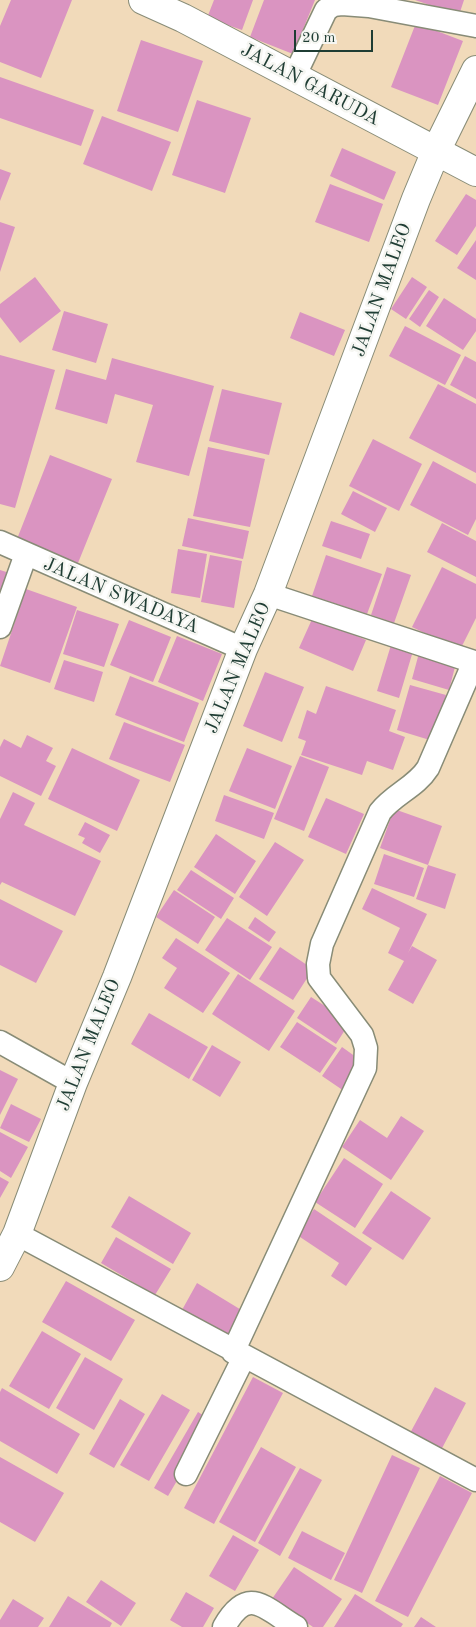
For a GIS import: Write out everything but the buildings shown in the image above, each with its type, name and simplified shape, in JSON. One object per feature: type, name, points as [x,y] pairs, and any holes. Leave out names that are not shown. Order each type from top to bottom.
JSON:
[{"type":"street","name":"JALAN GARUDA","points":[[143,0],[476,172]]},
{"type":"street","points":[[294,77],[326,10],[334,5],[369,6],[476,26]]},
{"type":"street","name":"JALAN MALEO","points":[[0,1267],[17,1234],[73,1083],[117,977],[243,649],[268,594],[412,208],[436,151],[476,70]]},
{"type":"street","name":"JALAN SWADAYA","points":[[0,542],[243,649]]},
{"type":"street","points":[[0,628],[26,554]]},
{"type":"street","points":[[186,1474],[365,1068],[366,1048],[362,1035],[319,978],[318,964],[322,944],[380,812],[396,794],[418,781],[428,768],[475,660],[268,594]]},
{"type":"street","points":[[0,1042],[73,1083]]},
{"type":"street","points":[[17,1234],[476,1480]]},
{"type":"street","points":[[224,1627],[237,1606],[246,1602],[255,1603],[296,1627]]}]
